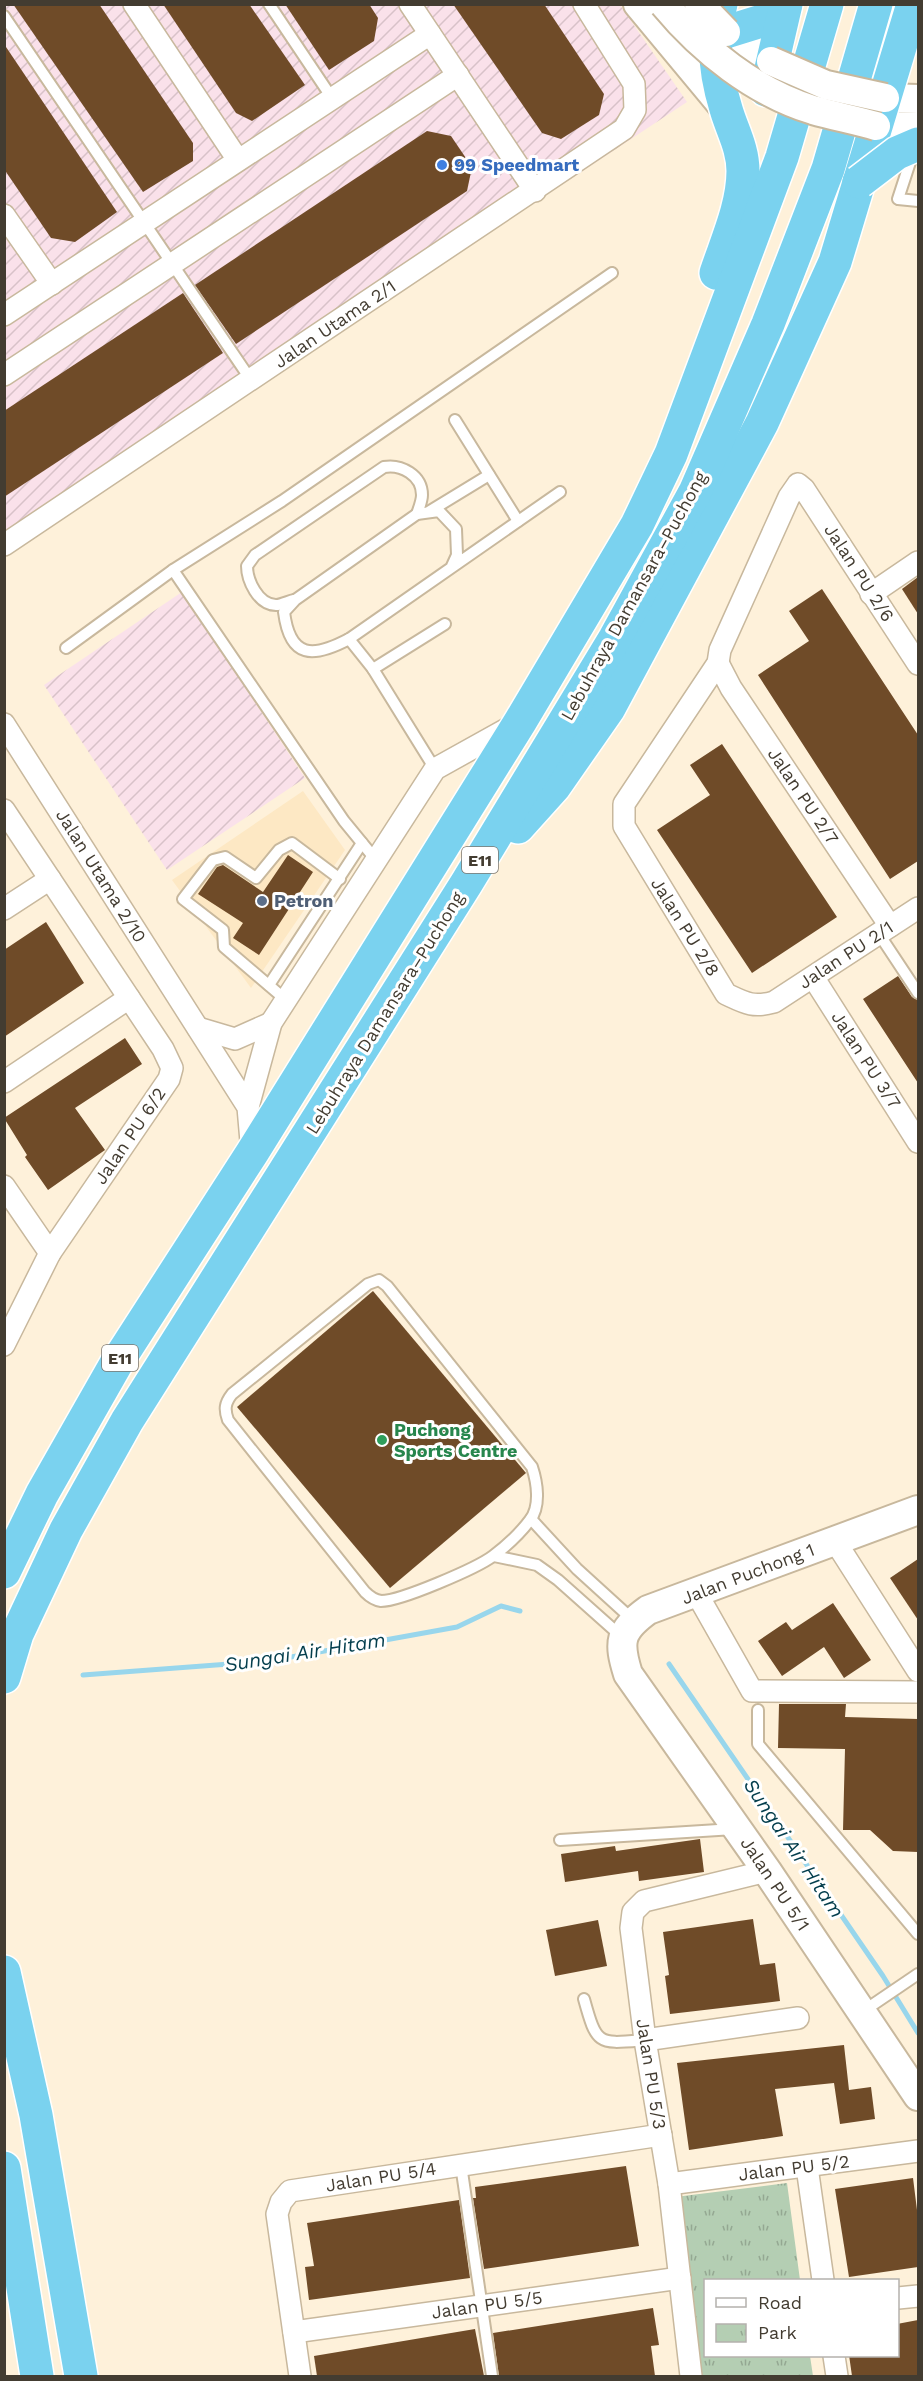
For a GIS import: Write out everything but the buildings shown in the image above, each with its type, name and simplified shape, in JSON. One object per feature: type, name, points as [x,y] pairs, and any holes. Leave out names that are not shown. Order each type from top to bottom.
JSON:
[{"type":"highway","name":"Lebuhraya Damansara–Puchong","points":[[4,1572],[42,1494],[116,1364],[252,1153],[520,722],[637,525],[671,454],[782,157],[827,4]]},
{"type":"highway","name":"Lebuhraya Damansara–Puchong","points":[[4,1677],[17,1634],[66,1530],[127,1421],[466,884],[615,638],[695,492],[768,324],[828,169],[876,4]]},
{"type":"highway","points":[[676,436],[678,397],[689,353],[741,197],[743,170],[740,144],[726,110],[714,62],[717,18],[771,18],[786,6]]},
{"type":"highway","points":[[769,76],[786,6]]},
{"type":"highway","points":[[466,884],[554,787],[609,708],[762,423],[835,262],[908,17]]},
{"type":"highway","points":[[908,17],[918,62]]},
{"type":"highway","points":[[859,182],[897,153],[918,144]]},
{"type":"highway","points":[[4,1972],[36,2115],[81,2376]]},
{"type":"highway","points":[[4,2168],[37,2376]]},
{"type":"street","points":[[134,4],[238,160]]},
{"type":"street","points":[[410,4],[535,190]]},
{"type":"street","name":"Jalan Utama 2/1","points":[[4,545],[624,129],[635,110],[634,84],[584,4]]},
{"type":"street","points":[[638,4],[726,110]]},
{"type":"street","points":[[664,4],[682,26],[702,44],[769,76],[812,109],[880,112],[918,127]]},
{"type":"street","points":[[699,4],[724,18],[769,76]]},
{"type":"street","points":[[4,315],[430,34]]},
{"type":"street","points":[[4,375],[458,75]]},
{"type":"street","points":[[880,112],[918,99]]},
{"type":"street","points":[[4,215],[52,284]]},
{"type":"street","name":"Jalan PU 2/6","points":[[718,663],[725,639],[789,497],[798,484],[804,489],[918,664]]},
{"type":"street","points":[[871,594],[918,562]]},
{"type":"street","name":"Jalan PU 2/8","points":[[718,663],[624,804],[624,826],[726,994],[758,1007],[774,1002]]},
{"type":"street","name":"Jalan PU 2/7","points":[[718,663],[885,930]]},
{"type":"street","points":[[248,1107],[271,1023],[435,769],[520,722]]},
{"type":"street","name":"Jalan Utama 2/10","points":[[6,727],[248,1107],[252,1153]]},
{"type":"street","name":"Jalan PU 6/2","points":[[4,810],[169,1058],[171,1074],[50,1253],[4,1345]]},
{"type":"street","points":[[4,909],[50,879]]},
{"type":"street","name":"Jalan PU 2/1","points":[[774,1002],[918,908]]},
{"type":"street","name":"Jalan PU 3/7","points":[[813,977],[918,1142]]},
{"type":"street","points":[[4,1082],[129,998]]},
{"type":"street","points":[[198,1028],[236,1039],[271,1023]]},
{"type":"street","points":[[4,1186],[50,1253]]},
{"type":"street","name":"Jalan Puchong 1","points":[[628,1629],[648,1610],[697,1594],[918,1510]]},
{"type":"street","points":[[836,1541],[918,1671]]},
{"type":"street","points":[[697,1594],[755,1701],[918,1692]]},
{"type":"street","name":"Jalan PU 5/1","points":[[628,1629],[622,1654],[628,1674],[767,1871],[870,2006],[918,2096]]},
{"type":"street","name":"Jalan PU 5/3","points":[[691,2376],[669,2184],[645,2040],[631,1928],[633,1912],[644,1901],[767,1871]]},
{"type":"street","points":[[645,2040],[798,2018]]},
{"type":"street","name":"Jalan PU 5/4","points":[[300,2376],[277,2214],[281,2202],[290,2192],[661,2135]]},
{"type":"street","name":"Jalan PU 5/2","points":[[669,2184],[807,2168],[918,2151]]},
{"type":"street","points":[[807,2168],[823,2279]]},
{"type":"street","name":"Jalan PU 5/5","points":[[294,2332],[680,2278]]},
{"type":"street","points":[[899,2298],[918,2296]]},
{"type":"street","points":[[834,2357],[837,2376]]},
{"type":"lane","points":[[269,4],[332,98]]},
{"type":"lane","points":[[4,16],[251,380]]},
{"type":"lane","points":[[918,138],[898,199],[918,201]]},
{"type":"lane","points":[[66,648],[173,570],[282,501],[612,273]]},
{"type":"lane","points":[[455,420],[518,521]]},
{"type":"lane","points":[[295,600],[275,605],[265,602],[257,594],[247,575],[246,566],[255,555],[384,467],[394,465],[409,471],[420,482],[422,513]]},
{"type":"lane","points":[[489,475],[422,513],[295,600],[284,612],[285,626],[292,640],[302,651],[310,654],[330,649],[349,639],[560,492]]},
{"type":"lane","points":[[422,513],[439,511],[456,529],[459,544],[452,566]]},
{"type":"lane","points":[[173,570],[376,860]]},
{"type":"lane","points":[[373,669],[445,624]]},
{"type":"lane","points":[[349,639],[373,669],[435,769]]},
{"type":"lane","points":[[286,1000],[224,947],[222,930],[183,899],[213,860],[225,857],[256,878],[279,850],[292,843],[340,879]]},
{"type":"lane","points":[[269,985],[362,843]]},
{"type":"lane","points":[[885,930],[918,993]]},
{"type":"lane","points":[[378,1280],[387,1286],[532,1467],[536,1480],[537,1498],[531,1519],[494,1556],[402,1597],[372,1599],[228,1420],[225,1411],[226,1402],[231,1394],[368,1284],[378,1280]]},
{"type":"lane","points":[[531,1519],[628,1629]]},
{"type":"lane","points":[[494,1556],[537,1565],[628,1629]]},
{"type":"lane","points":[[755,1701],[758,1744],[918,1934]]},
{"type":"lane","points":[[560,1840],[738,1829]]},
{"type":"lane","points":[[870,2006],[918,1974]]},
{"type":"lane","points":[[584,1999],[592,2029],[599,2039],[609,2043],[645,2040]]},
{"type":"lane","points":[[461,2165],[492,2376]]},
{"type":"shaded area","points":[[5,5],[620,5],[687,102],[5,553]]},
{"type":"shaded area","points":[[182,592],[305,778],[167,870],[44,685]]},
{"type":"shaded area","points":[[303,791],[345,850],[251,988],[172,880]]},
{"type":"green space","points":[[787,2183],[800,2279],[704,2279],[704,2357],[810,2357],[813,2376],[699,2376],[675,2197]]},
{"type":"waterway","name":"Sungai Air Hitam","points":[[83,1675],[269,1661],[457,1627],[501,1606],[520,1611]]},
{"type":"waterway","name":"Sungai Air Hitam","points":[[669,1664],[883,1976],[918,2033]]},
{"type":"place","name":"99 Speedmart","points":[[442,165]]},
{"type":"place","name":"Petron","points":[[262,901]]},
{"type":"place","name":"Puchong Sports Centre","points":[[382,1440]]}]
